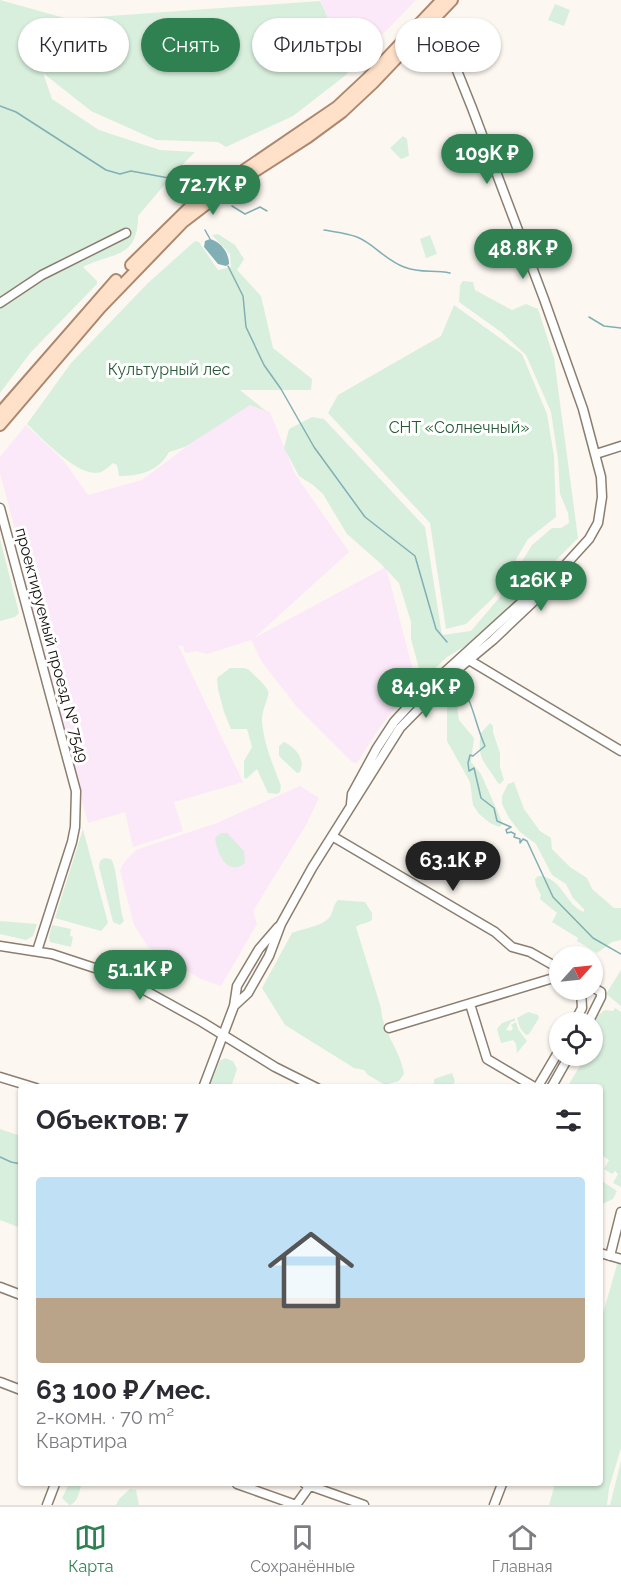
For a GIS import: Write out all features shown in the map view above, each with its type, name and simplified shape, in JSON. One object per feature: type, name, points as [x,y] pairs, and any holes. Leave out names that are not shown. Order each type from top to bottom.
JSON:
[{"type":"main road","points":[[431,18],[442,0]]},
{"type":"main road","points":[[431,18],[452,0]]},
{"type":"main road","points":[[0,413],[94,303],[178,216],[337,106],[395,52]]},
{"type":"main road","points":[[0,425],[100,308],[183,222],[221,193],[308,137],[342,112],[395,58]]},
{"type":"street","points":[[234,1006],[248,993],[269,956],[281,924],[351,804],[352,794],[376,748],[394,722],[414,700],[551,585],[558,573],[590,539],[598,523],[602,497],[601,477],[583,409],[457,72]]},
{"type":"street","points":[[0,303],[42,275],[126,233]]},
{"type":"street","points":[[596,454],[621,446]]},
{"type":"street","name":"проектируемый проезд № 7549","points":[[0,507],[76,791],[75,827],[72,842],[37,951]]},
{"type":"street","points":[[465,658],[621,751]]},
{"type":"street","points":[[332,836],[495,932],[512,947],[530,952],[549,963]]},
{"type":"street","points":[[204,1084],[234,1006],[237,986],[250,962],[268,937],[281,924]]},
{"type":"street","points":[[0,946],[76,960],[119,976],[170,1003],[275,1067],[309,1084]]},
{"type":"street","points":[[389,1028],[549,979]]},
{"type":"street","points":[[470,1004],[487,1059],[530,1084]]},
{"type":"street","points":[[539,1084],[550,1066]]},
{"type":"street","points":[[553,1084],[563,1066]]},
{"type":"street","points":[[0,1077],[23,1084]]},
{"type":"street","points":[[615,1257],[621,1212]]},
{"type":"street","points":[[0,1287],[18,1293]]},
{"type":"street","points":[[0,1383],[18,1389]]},
{"type":"street","points":[[47,1505],[54,1486]]},
{"type":"street","points":[[243,1486],[296,1505],[308,1486]]},
{"type":"street","points":[[314,1486],[364,1505]]},
{"type":"street","points":[[494,1505],[501,1486]]},
{"type":"shaded area","points":[[320,0],[416,0],[399,18],[395,18],[395,22],[383,34],[383,18],[328,18]]},
{"type":"shaded area","points":[[246,402],[270,412],[295,474],[349,552],[254,638],[386,567],[417,686],[389,715],[357,763],[352,762],[297,707],[262,662],[251,640],[207,654],[196,651],[185,653],[183,646],[178,645],[243,782],[174,802],[183,831],[133,847],[125,812],[88,823],[29,599],[18,541],[0,473],[0,457],[26,425],[63,460],[88,495],[142,480]]},
{"type":"shaded area","points":[[300,786],[319,798],[306,825],[253,911],[257,924],[221,986],[201,979],[149,948],[134,925],[120,870],[126,860],[136,850],[217,823]]},
{"type":"green space","points":[[0,0],[64,18],[18,18],[18,72],[129,72],[129,18],[82,18],[320,1],[328,18],[252,18],[252,72],[348,72],[346,75],[293,116],[226,147],[218,142],[156,140],[91,111],[43,73],[52,99],[99,130],[160,150],[195,152],[138,216],[137,230],[129,247],[114,256],[83,267],[97,281],[97,284],[31,352],[0,393]]},
{"type":"green space","points":[[555,4],[570,10],[564,26],[548,20]]},
{"type":"green space","points":[[403,136],[407,139],[409,156],[401,159],[390,148]]},
{"type":"green space","name":"Культурный лес","points":[[218,234],[235,245],[244,259],[237,270],[261,296],[273,348],[312,379],[311,390],[240,390],[266,411],[250,405],[185,447],[169,452],[160,464],[148,471],[119,476],[117,465],[113,463],[101,472],[92,473],[72,464],[27,424],[71,363],[148,283],[195,241],[199,242],[218,270],[231,267],[230,254],[212,235]]},
{"type":"green space","points":[[430,235],[437,254],[426,258],[420,239]]},
{"type":"green space","points":[[463,281],[473,282],[475,290],[512,310],[526,304],[538,309],[554,358],[578,538],[515,602],[467,645],[447,657],[425,678],[420,672],[411,639],[411,622],[399,583],[347,534],[323,494],[299,476],[284,448],[289,429],[312,417],[324,419],[425,527],[442,635],[471,631],[500,597],[532,545],[552,528],[561,528],[569,523],[568,513],[560,494],[558,459],[551,412],[526,355],[501,332],[459,302],[460,285]]},
{"type":"green space","name":"СНТ «Солнечный»","points":[[454,305],[522,354],[547,414],[554,456],[556,517],[528,539],[494,597],[466,624],[446,629],[430,523],[328,413],[338,395],[441,336]]},
{"type":"green space","points":[[0,539],[19,613],[15,617],[0,621]]},
{"type":"green space","points":[[230,668],[249,670],[268,691],[262,722],[267,746],[281,786],[277,794],[268,793],[257,769],[246,779],[244,777],[244,761],[252,747],[247,729],[231,729],[218,689],[217,678]]},
{"type":"green space","points":[[457,706],[459,720],[474,738],[471,762],[481,774],[503,824],[499,827],[479,814],[473,805],[470,782],[447,741],[447,707]]},
{"type":"green space","points":[[490,723],[493,726],[500,753],[500,767],[504,780],[500,784],[483,761],[480,749],[481,733]]},
{"type":"green space","points":[[284,742],[298,754],[302,763],[300,772],[297,773],[279,756],[279,746]]},
{"type":"green space","points":[[514,782],[524,809],[540,831],[551,838],[552,849],[570,867],[587,878],[592,889],[614,908],[621,908],[621,940],[612,942],[603,949],[603,946],[585,946],[577,941],[578,938],[552,922],[557,913],[540,899],[541,895],[535,879],[538,876],[553,881],[572,903],[584,912],[584,909],[573,898],[566,884],[552,875],[536,844],[520,832],[509,818],[502,804],[502,796],[508,784]]},
{"type":"green space","points":[[83,829],[108,923],[101,931],[55,918]]},
{"type":"green space","points":[[221,833],[227,833],[244,851],[245,863],[239,867],[228,865],[221,856],[215,838]]},
{"type":"green space","points":[[104,858],[111,859],[115,870],[124,921],[120,925],[113,922],[99,867],[100,861]]},
{"type":"green space","points":[[338,900],[365,902],[372,913],[372,920],[356,927],[382,1017],[402,1066],[404,1074],[399,1081],[383,1084],[364,1070],[354,1068],[285,1025],[262,988],[292,933],[325,921],[331,916]]},
{"type":"green space","points":[[0,921],[37,924],[33,936],[26,940],[0,934]]},
{"type":"green space","points":[[52,925],[71,929],[70,936],[73,937],[71,947],[50,942]]},
{"type":"green space","points":[[621,970],[621,1006],[606,994]]},
{"type":"green space","points":[[615,1008],[621,1012],[621,1187],[613,1183],[618,1174],[615,1171],[612,1174],[604,1169],[609,1160],[603,1156],[603,1084],[569,1084],[580,1066],[603,1066],[602,1012],[613,1011]]},
{"type":"green space","points":[[528,1012],[538,1015],[539,1018],[526,1035],[520,1028],[517,1018]]},
{"type":"green space","points":[[515,1018],[506,1030],[511,1031],[513,1028],[511,1025],[516,1022],[527,1041],[517,1053],[513,1040],[501,1043],[497,1029],[502,1023]]},
{"type":"green space","points":[[225,1058],[233,1061],[237,1069],[232,1084],[210,1084],[220,1061]]},
{"type":"green space","points":[[452,1073],[455,1081],[454,1084],[434,1084],[434,1079]]},
{"type":"green space","points":[[0,1129],[18,1135],[18,1227],[0,1220]]},
{"type":"green space","points":[[603,1182],[617,1191],[613,1199],[603,1204]]},
{"type":"green space","points":[[618,1261],[621,1262],[621,1448],[609,1488],[607,1505],[549,1505],[554,1486],[603,1486],[603,1314]]},
{"type":"green space","points":[[621,1461],[621,1505],[610,1505]]},
{"type":"green space","points":[[68,1486],[81,1486],[72,1504],[69,1505],[62,1498]]},
{"type":"green space","points":[[130,1489],[136,1490],[139,1505],[116,1505],[119,1499]]},
{"type":"water","points":[[210,239],[224,249],[229,264],[226,266],[218,264],[204,247],[205,241]]},
{"type":"waterway","points":[[0,106],[16,112],[106,170],[120,174],[131,171],[174,179],[180,192]]},
{"type":"waterway","points":[[176,179],[193,182]]},
{"type":"waterway","points":[[232,206],[245,214],[260,207],[267,211]]},
{"type":"waterway","points":[[205,230],[210,239]]},
{"type":"waterway","points":[[324,230],[357,237],[404,267],[450,273]]},
{"type":"waterway","points":[[228,266],[243,296],[246,327],[264,365],[281,389],[314,447],[365,517],[415,556],[436,629],[447,642]]},
{"type":"waterway","points":[[589,317],[604,326],[621,328]]},
{"type":"waterway","points":[[468,698],[485,746],[473,756],[470,755],[468,763],[469,771],[474,768],[481,798],[494,808],[497,821],[511,827],[506,830],[507,833],[515,834],[514,837],[520,839],[520,843],[523,839],[527,841],[553,897],[593,938],[621,954]]},
{"type":"waterway","points":[[0,1157],[18,1163]]}]
